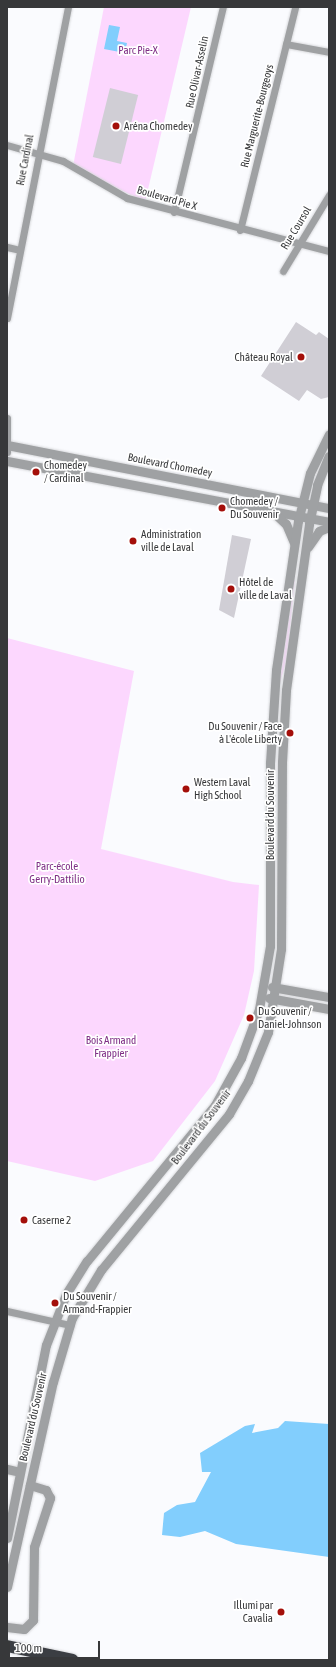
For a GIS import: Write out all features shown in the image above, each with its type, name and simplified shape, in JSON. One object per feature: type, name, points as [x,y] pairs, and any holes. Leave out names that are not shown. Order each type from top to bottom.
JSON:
[{"type":"highway","points":[[7,1646],[73,1660]]},
{"type":"street","name":"Rue Cardinal","points":[[7,318],[38,152],[68,7]]},
{"type":"street","name":"Rue Olivar-Asselin","points":[[174,212],[223,7]]},
{"type":"street","name":"Rue Marguerite-Bourgeoys","points":[[240,230],[296,7]]},
{"type":"street","points":[[286,44],[329,52]]},
{"type":"street","name":"Boulevard Pie X","points":[[7,144],[38,152],[63,161],[127,198],[240,230],[329,251]]},
{"type":"street","name":"Rue Coursol","points":[[283,272],[329,195]]},
{"type":"street","points":[[7,247],[20,250]]},
{"type":"street","points":[[7,418],[7,447]]},
{"type":"street","name":"Boulevard du Souvenir","points":[[7,1538],[20,1472],[54,1320],[82,1268],[220,1097],[244,1050],[262,997],[265,986],[270,932],[270,763],[274,686],[294,545],[302,503],[310,473],[329,434]]},
{"type":"street","name":"Boulevard Chomedey","points":[[7,447],[329,508]]},
{"type":"street","name":"Boulevard du Souvenir","points":[[7,1587],[30,1485],[70,1325],[101,1270],[234,1105],[262,1048],[277,988],[282,931],[284,713],[310,519],[329,456]]},
{"type":"street","points":[[7,461],[329,522]]},
{"type":"street","points":[[273,512],[286,524],[294,545]]},
{"type":"street","points":[[306,552],[318,533],[329,527]]},
{"type":"street","points":[[265,986],[329,997]]},
{"type":"street","points":[[262,997],[329,1009]]},
{"type":"street","points":[[7,1310],[70,1325]]},
{"type":"street","points":[[7,1469],[20,1472]]},
{"type":"street","points":[[7,1627],[24,1629],[33,1620],[35,1543],[50,1498],[45,1490],[30,1485]]},
{"type":"green space","name":"Parc Pie-X","points":[[104,7],[191,7],[145,202],[73,166]]},
{"type":"green space","points":[[294,580],[287,658],[279,687]]},
{"type":"green space","points":[[7,638],[134,671],[101,849],[233,882],[259,885],[254,971],[244,1015],[215,1081],[153,1161],[95,1181],[7,1161]]},
{"type":"water","points":[[109,25],[120,27],[117,41],[127,43],[125,53],[104,49]]},
{"type":"water","points":[[285,1421],[329,1424],[329,1557],[236,1544],[205,1531],[180,1537],[162,1535],[164,1513],[177,1505],[195,1502],[211,1472],[202,1472],[200,1453],[245,1426],[255,1424],[252,1433],[278,1428]]},
{"type":"building","name":"Aréna Chomedey","points":[[110,88],[138,95],[121,164],[93,157]]},
{"type":"building","name":"Château Royal","points":[[296,322],[316,335],[319,332],[329,339],[329,397],[321,399],[307,390],[299,401],[261,376]]},
{"type":"building","name":"Hôtel de ville de Laval","points":[[232,535],[251,539],[234,618],[219,610]]},
{"type":"place","name":"Aréna Chomedey","points":[[116,126]]},
{"type":"place","name":"Château Royal","points":[[301,357]]},
{"type":"place","name":"Chomedey / Cardinal","points":[[36,472]]},
{"type":"place","name":"Chomedey / Du Souvenir","points":[[222,508]]},
{"type":"place","name":"Administration ville de Laval","points":[[133,541]]},
{"type":"place","name":"Hôtel de ville de Laval","points":[[231,589]]},
{"type":"place","name":"Du Souvenir / Face à L'école Liberty","points":[[290,733]]},
{"type":"place","name":"Western Laval High School","points":[[186,789]]},
{"type":"place","name":"Du Souvenir / Daniel-Johnson","points":[[250,1018]]},
{"type":"place","name":"Caserne 2","points":[[24,1220]]},
{"type":"place","name":"Du Souvenir / Armand-Frappier","points":[[55,1303]]},
{"type":"place","name":"Illumi par Cavalia","points":[[281,1612]]},
{"type":"park label","name":"Parc-école Gerry-Dattilio","points":[[57,873]]},
{"type":"park label","name":"Bois Armand Frappier","points":[[111,1047]]}]
